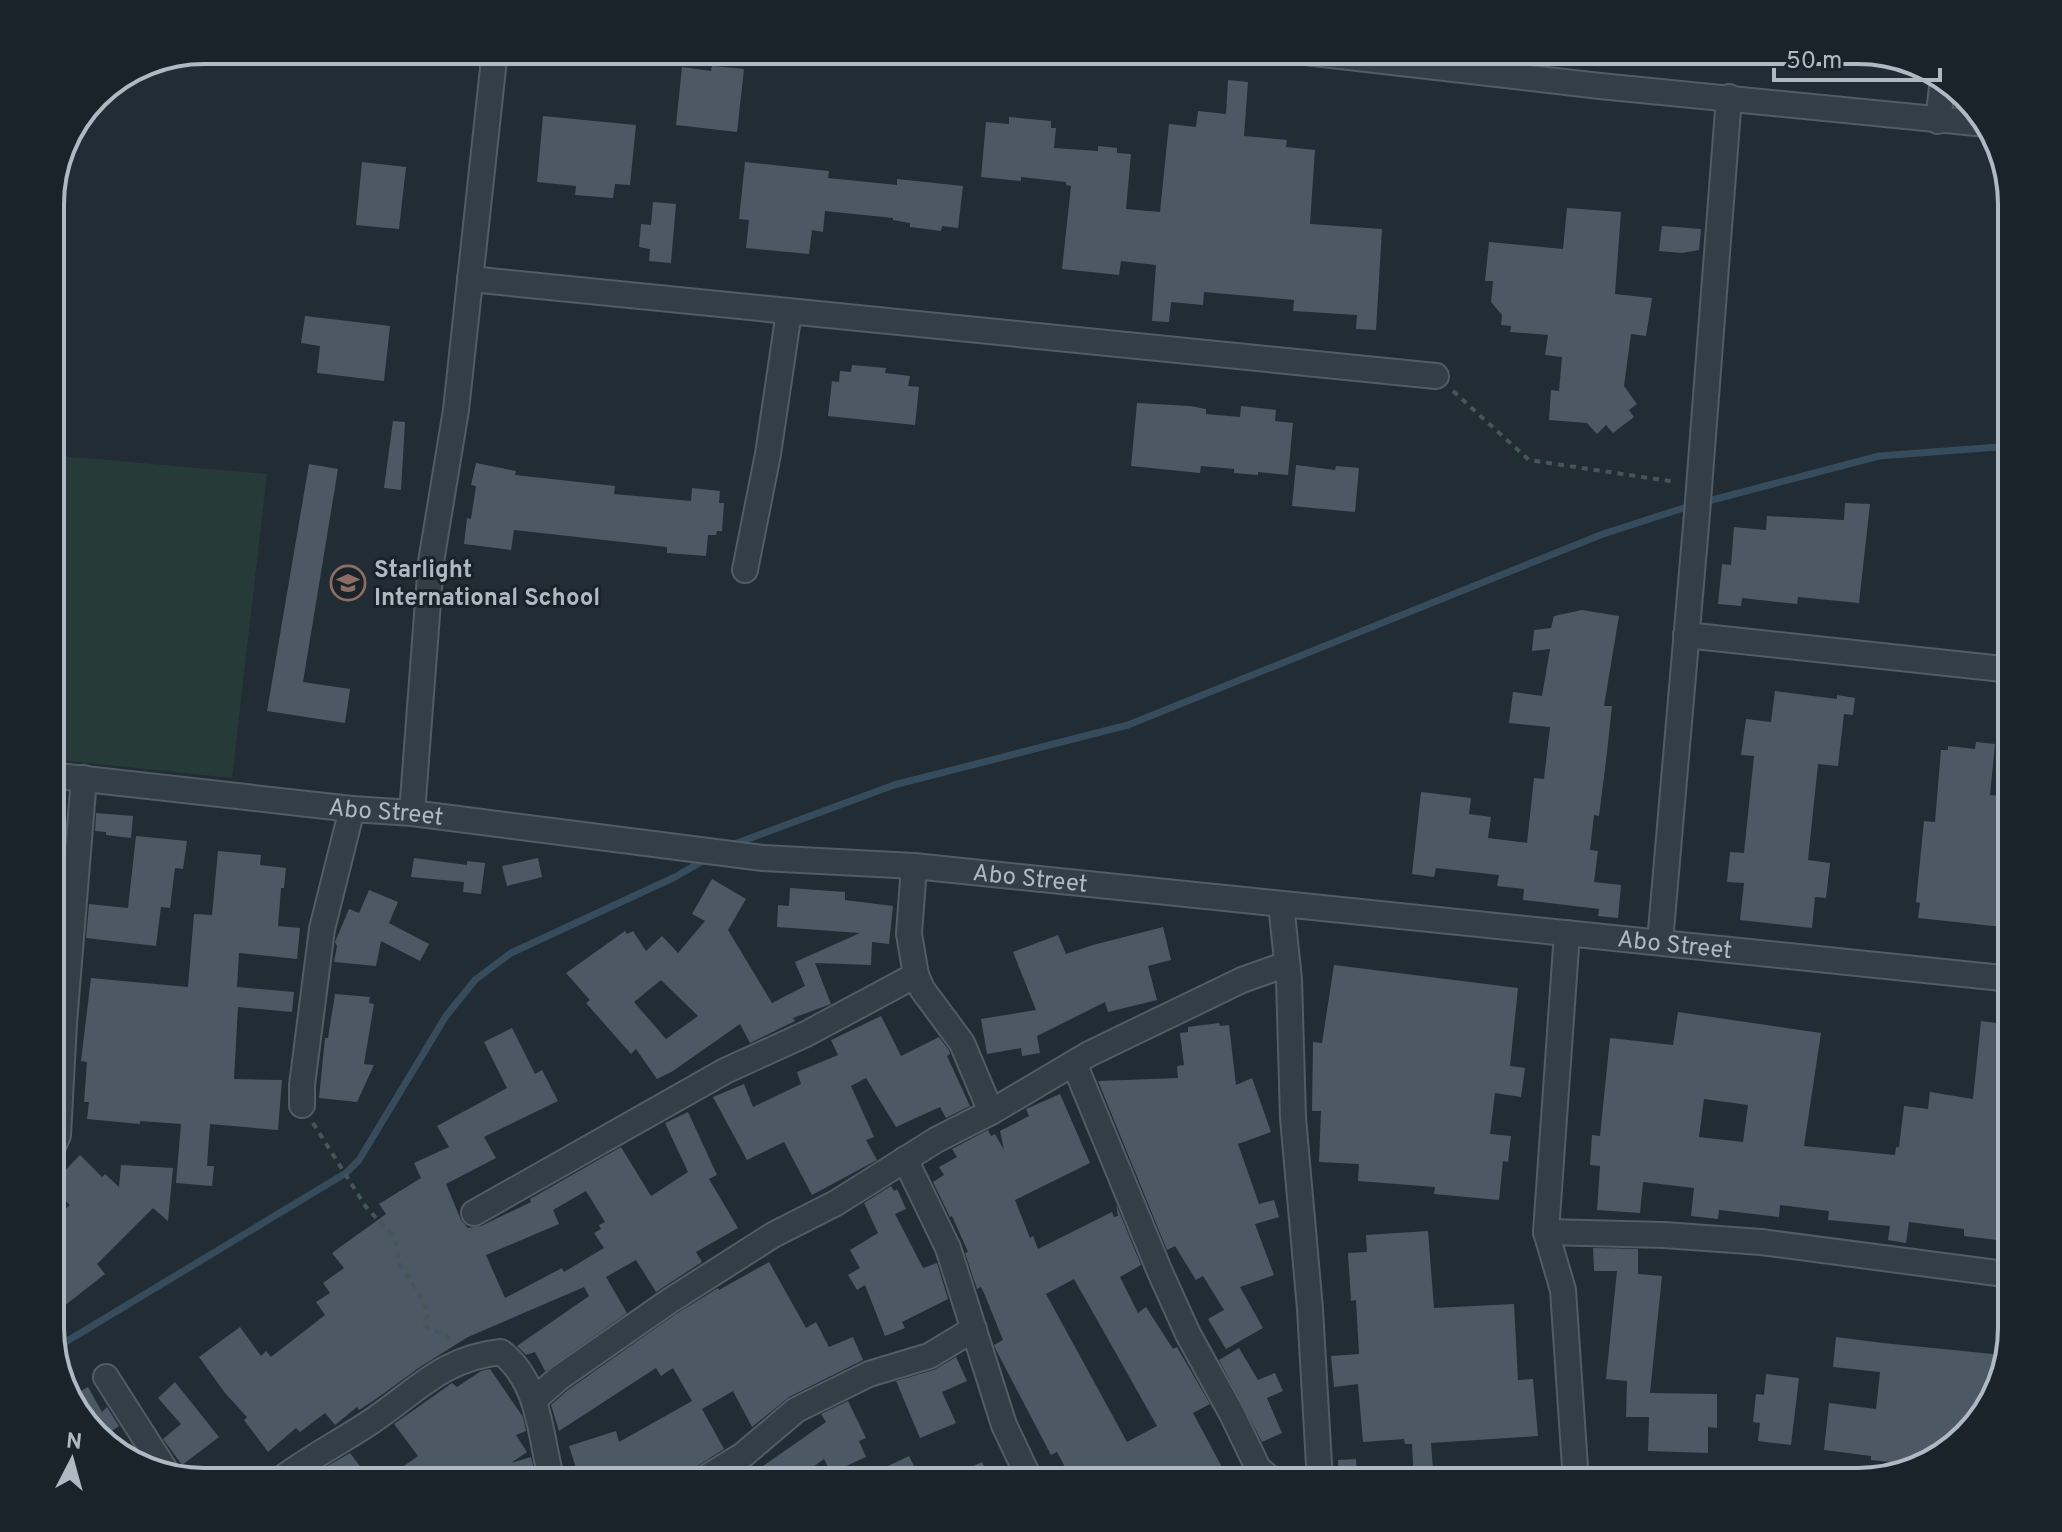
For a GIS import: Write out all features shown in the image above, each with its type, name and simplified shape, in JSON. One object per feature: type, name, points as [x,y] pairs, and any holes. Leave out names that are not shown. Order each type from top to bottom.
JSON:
[{"type":"street","points":[[412,813],[431,562],[456,410],[493,64]]},
{"type":"street","points":[[1486,64],[1729,97],[1972,123]]},
{"type":"street","points":[[1938,121],[1941,92]]},
{"type":"street","points":[[1660,942],[1700,485],[1729,97]]},
{"type":"street","points":[[470,279],[1436,376]]},
{"type":"street","points":[[745,570],[768,454],[789,312]]},
{"type":"street","points":[[1686,635],[1998,668]]},
{"type":"street","name":"Abo Street","points":[[64,776],[412,813],[763,858],[914,866],[1998,978]]},
{"type":"street","points":[[64,1023],[84,778]]},
{"type":"street","points":[[302,1105],[320,940],[352,809]]},
{"type":"street","points":[[914,866],[909,934],[916,975],[922,989],[962,1043],[991,1112]]},
{"type":"street","points":[[1281,904],[1287,964],[1293,1118],[1310,1309],[1319,1468]]},
{"type":"street","points":[[1567,933],[1546,1232],[1563,1290],[1575,1468]]},
{"type":"street","points":[[535,1399],[559,1378],[678,1296],[773,1235],[1074,1063],[1242,980],[1287,964]]},
{"type":"street","points":[[474,1213],[725,1071],[806,1034],[916,975]]},
{"type":"street","points":[[1074,1063],[1188,1334],[1258,1468]]},
{"type":"street","points":[[905,1159],[948,1248],[1004,1425],[1024,1468]]},
{"type":"street","points":[[1546,1232],[1664,1235],[1761,1242],[1998,1273]]},
{"type":"street","points":[[722,1468],[743,1455],[796,1410],[869,1374],[929,1356],[974,1329]]},
{"type":"street","points":[[299,1468],[370,1423],[456,1362],[501,1352],[514,1362],[535,1399],[549,1468]]},
{"type":"street","points":[[106,1377],[160,1461]]},
{"type":"path","points":[[1436,376],[1529,460],[1700,485]]},
{"type":"path","points":[[302,1105],[366,1207],[393,1236],[401,1268],[425,1303],[429,1315],[424,1320],[425,1326],[448,1337],[456,1362]]},
{"type":"green space","points":[[64,456],[267,474],[232,778],[64,760]]},
{"type":"building","points":[[712,66],[744,69],[737,132],[676,125],[682,67],[711,71]]},
{"type":"building","points":[[1228,80],[1248,82],[1244,136],[1287,140],[1286,147],[1315,150],[1310,224],[1382,229],[1376,330],[1356,329],[1357,315],[1293,311],[1294,300],[1204,292],[1203,305],[1171,302],[1169,322],[1152,321],[1156,265],[1121,261],[1119,275],[1062,269],[1071,186],[1066,182],[1021,177],[1021,181],[981,177],[986,122],[1009,124],[1009,117],[1051,121],[1051,128],[1056,128],[1054,148],[1098,151],[1098,146],[1117,148],[1117,153],[1131,154],[1126,209],[1160,212],[1169,124],[1196,127],[1198,111],[1226,114]]},
{"type":"building","points":[[543,116],[636,125],[630,185],[615,184],[613,198],[575,195],[576,186],[537,182]]},
{"type":"building","points":[[362,162],[406,167],[399,229],[356,225]]},
{"type":"building","points":[[745,162],[829,171],[828,178],[897,185],[897,179],[963,186],[958,228],[942,226],[941,231],[910,227],[910,223],[893,218],[825,211],[823,232],[812,230],[809,254],[746,248],[749,220],[739,219]]},
{"type":"building","points":[[653,202],[676,204],[671,263],[649,261],[650,249],[639,247],[641,224],[651,225]]},
{"type":"building","points":[[1567,208],[1621,212],[1615,294],[1652,298],[1646,336],[1631,334],[1624,386],[1637,404],[1629,410],[1634,417],[1613,433],[1606,425],[1597,434],[1587,423],[1549,420],[1551,390],[1559,391],[1562,357],[1545,355],[1548,335],[1510,332],[1511,326],[1501,325],[1502,315],[1491,302],[1493,281],[1485,281],[1489,242],[1563,249]]},
{"type":"building","points":[[1662,226],[1701,229],[1699,250],[1682,253],[1659,251]]},
{"type":"building","points":[[305,316],[390,326],[384,381],[317,373],[320,346],[301,343]]},
{"type":"building","points":[[852,365],[886,368],[885,373],[910,376],[908,386],[919,387],[915,425],[828,416],[832,381],[839,382],[840,371],[851,372]]},
{"type":"building","points":[[1137,403],[1190,406],[1206,409],[1206,414],[1240,417],[1241,406],[1276,410],[1275,421],[1293,423],[1288,475],[1234,473],[1234,469],[1201,466],[1200,473],[1131,466]]},
{"type":"building","points":[[393,421],[405,422],[401,490],[384,488]]},
{"type":"building","points":[[476,463],[516,471],[515,475],[615,486],[614,494],[691,501],[692,488],[720,491],[719,503],[724,503],[722,531],[708,535],[706,556],[667,553],[667,547],[514,530],[511,550],[464,544],[476,486],[471,485]]},
{"type":"building","points":[[309,464],[338,469],[303,682],[350,689],[345,723],[267,711]]},
{"type":"building","points":[[1296,465],[1335,470],[1336,466],[1359,468],[1355,512],[1292,506]]},
{"type":"building","points":[[1845,503],[1870,504],[1859,603],[1798,597],[1797,604],[1742,598],[1741,606],[1718,604],[1722,564],[1731,565],[1734,527],[1766,530],[1767,516],[1844,520]]},
{"type":"building","points":[[1582,610],[1619,616],[1604,706],[1612,706],[1606,761],[1599,816],[1594,815],[1590,850],[1598,851],[1594,882],[1621,885],[1618,918],[1598,916],[1599,909],[1523,900],[1524,889],[1497,886],[1499,875],[1436,868],[1434,877],[1412,874],[1421,792],[1471,798],[1469,814],[1491,817],[1488,838],[1527,843],[1534,778],[1544,779],[1550,727],[1509,723],[1513,692],[1542,696],[1550,649],[1532,651],[1534,630],[1551,628],[1554,616]]},
{"type":"building","points":[[1775,691],[1837,699],[1837,695],[1855,698],[1853,715],[1844,714],[1838,766],[1818,764],[1808,860],[1830,863],[1826,898],[1815,897],[1812,928],[1740,920],[1744,883],[1727,882],[1730,852],[1744,853],[1754,756],[1741,755],[1746,719],[1771,722]]},
{"type":"building","points":[[1976,742],[1995,744],[1990,795],[1998,796],[1998,927],[1918,918],[1920,903],[1916,902],[1924,821],[1935,822],[1941,750],[1948,750],[1948,746],[1975,749]]},
{"type":"building","points":[[96,813],[133,816],[131,838],[95,831]]},
{"type":"building","points":[[136,836],[187,841],[183,869],[175,868],[170,908],[161,907],[156,946],[86,938],[89,904],[128,908]]},
{"type":"building","points":[[218,851],[261,855],[260,865],[286,868],[278,926],[300,928],[297,959],[239,953],[237,987],[294,992],[292,1012],[238,1007],[234,1079],[282,1080],[278,1130],[210,1124],[207,1166],[214,1166],[212,1186],[176,1183],[181,1124],[87,1119],[89,1102],[84,1102],[87,1062],[81,1061],[91,978],[188,987],[194,914],[212,915]]},
{"type":"building","points":[[414,858],[467,865],[467,861],[485,863],[481,894],[463,892],[464,882],[411,877]]},
{"type":"building","points":[[538,858],[542,877],[507,886],[502,866]]},
{"type":"building","points":[[712,879],[746,899],[728,930],[772,1003],[805,986],[795,962],[860,933],[777,927],[778,905],[789,906],[790,888],[845,892],[845,900],[893,906],[889,944],[872,942],[871,965],[815,963],[831,1004],[793,1018],[795,1021],[750,1043],[740,1024],[657,1079],[636,1049],[631,1054],[586,1003],[590,1000],[566,973],[625,931],[627,934],[633,931],[646,951],[662,936],[678,953],[705,921],[692,914]],"holes":[[[661,980],[698,1016],[666,1039],[634,1002]]]},
{"type":"building","points":[[369,890],[398,902],[389,923],[429,944],[420,961],[381,941],[376,966],[334,962],[335,942],[349,909],[359,913]]},
{"type":"building","points":[[1163,927],[1171,960],[1148,966],[1157,1000],[1108,1012],[1105,1002],[1037,1036],[1040,1053],[1022,1056],[1021,1048],[987,1054],[981,1019],[1036,1010],[1013,952],[1058,935],[1066,954]]},
{"type":"building","points":[[1334,965],[1518,988],[1510,1066],[1525,1068],[1521,1097],[1495,1093],[1490,1134],[1511,1136],[1508,1162],[1503,1161],[1499,1200],[1434,1194],[1435,1187],[1358,1181],[1359,1164],[1319,1162],[1321,1111],[1312,1111],[1313,1042],[1322,1043]]},
{"type":"building","points":[[335,994],[370,997],[369,1003],[374,1004],[364,1064],[374,1065],[357,1102],[319,1098],[325,1038],[328,1038]]},
{"type":"building","points":[[1678,1012],[1821,1033],[1804,1146],[1895,1155],[1896,1147],[1899,1147],[1904,1106],[1928,1109],[1930,1092],[1973,1099],[1981,1021],[1998,1023],[1997,1240],[1964,1236],[1964,1229],[1909,1222],[1906,1243],[1888,1240],[1890,1226],[1828,1220],[1829,1211],[1780,1205],[1779,1217],[1719,1210],[1718,1219],[1691,1216],[1694,1188],[1643,1182],[1640,1213],[1597,1210],[1600,1166],[1590,1165],[1592,1135],[1600,1136],[1610,1038],[1673,1045]],"holes":[[[1704,1099],[1748,1105],[1743,1142],[1699,1137]]]},
{"type":"building","points":[[881,1016],[901,1056],[939,1037],[949,1050],[947,1056],[970,1106],[946,1118],[940,1107],[896,1127],[866,1078],[851,1086],[874,1137],[866,1140],[877,1160],[812,1195],[784,1142],[747,1160],[713,1097],[744,1084],[753,1107],[801,1084],[797,1072],[838,1055],[831,1040]]},
{"type":"building","points":[[1219,1023],[1220,1026],[1229,1025],[1236,1085],[1252,1078],[1271,1132],[1238,1144],[1259,1204],[1274,1200],[1279,1217],[1255,1224],[1274,1275],[1240,1287],[1263,1328],[1226,1349],[1208,1319],[1224,1310],[1203,1276],[1196,1280],[1175,1246],[1167,1250],[1098,1081],[1178,1078],[1177,1066],[1184,1065],[1180,1033],[1188,1032],[1188,1027]]},
{"type":"building","points":[[512,1028],[535,1074],[542,1070],[558,1101],[484,1137],[496,1158],[446,1184],[461,1220],[468,1228],[481,1226],[531,1202],[530,1199],[621,1147],[651,1196],[688,1172],[665,1123],[688,1112],[717,1175],[709,1179],[738,1228],[696,1252],[702,1262],[656,1292],[636,1260],[606,1277],[627,1313],[545,1371],[535,1352],[526,1355],[517,1346],[589,1296],[584,1287],[468,1337],[359,1410],[357,1407],[335,1425],[325,1413],[300,1432],[296,1428],[268,1452],[244,1420],[247,1417],[199,1357],[240,1327],[261,1356],[266,1351],[271,1357],[325,1315],[316,1302],[330,1293],[323,1283],[344,1268],[332,1253],[386,1214],[379,1204],[421,1178],[414,1163],[449,1147],[437,1126],[507,1088],[484,1042]],"holes":[[[586,1191],[605,1222],[594,1233],[604,1248],[564,1272],[562,1268],[505,1298],[486,1255],[559,1224],[553,1210]]]},
{"type":"building","points":[[1060,1094],[1090,1163],[1015,1200],[1030,1238],[1033,1236],[1038,1249],[1112,1212],[1114,1217],[1118,1216],[1116,1204],[1141,1265],[1120,1277],[1138,1313],[1146,1307],[1173,1349],[1177,1347],[1210,1404],[1193,1413],[1222,1468],[1066,1468],[1057,1452],[1051,1455],[996,1350],[994,1345],[1003,1340],[981,1287],[977,1289],[965,1253],[968,1252],[933,1182],[944,1175],[939,1167],[957,1157],[952,1149],[988,1130],[991,1136],[995,1134],[1004,1150],[1000,1131],[1029,1116],[1026,1109]],"holes":[[[1074,1279],[1157,1426],[1127,1442],[1046,1294]]]},
{"type":"building","points":[[80,1155],[102,1177],[105,1174],[119,1187],[121,1165],[173,1168],[168,1221],[153,1208],[97,1264],[105,1274],[64,1306],[64,1210],[70,1205],[64,1199],[64,1172]]},
{"type":"building","points":[[891,1186],[894,1191],[897,1189],[906,1209],[895,1214],[923,1268],[937,1263],[948,1299],[902,1322],[905,1328],[885,1336],[865,1285],[857,1290],[848,1275],[860,1268],[850,1250],[878,1233],[864,1203]]},
{"type":"building","points":[[1428,1231],[1434,1308],[1514,1304],[1518,1380],[1533,1379],[1538,1436],[1431,1443],[1433,1468],[1413,1468],[1412,1444],[1405,1444],[1404,1439],[1363,1442],[1358,1384],[1334,1387],[1331,1356],[1359,1354],[1356,1300],[1351,1301],[1348,1253],[1367,1252],[1366,1235]]},
{"type":"building","points":[[1593,1248],[1638,1249],[1638,1274],[1662,1276],[1650,1393],[1717,1394],[1717,1428],[1708,1427],[1708,1453],[1648,1451],[1649,1417],[1626,1417],[1627,1381],[1606,1379],[1617,1271],[1594,1271]]},
{"type":"building","points":[[769,1262],[806,1328],[816,1322],[829,1347],[853,1337],[863,1360],[789,1397],[752,1427],[733,1391],[702,1409],[724,1449],[694,1468],[576,1468],[569,1446],[616,1431],[619,1442],[692,1401],[673,1368],[661,1376],[656,1368],[559,1431],[551,1405],[676,1314]]},
{"type":"building","points":[[1836,1337],[1995,1354],[1984,1390],[1957,1427],[1920,1454],[1895,1463],[1824,1450],[1829,1403],[1876,1409],[1880,1372],[1833,1367]]},
{"type":"building","points":[[1239,1348],[1258,1380],[1275,1373],[1283,1391],[1267,1398],[1282,1433],[1262,1442],[1219,1360]]},
{"type":"building","points":[[956,1357],[967,1381],[942,1392],[956,1423],[920,1438],[896,1381],[934,1370]]},
{"type":"building","points":[[490,1369],[523,1417],[526,1431],[516,1435],[527,1452],[511,1463],[531,1457],[534,1468],[401,1468],[418,1456],[394,1424],[452,1383],[457,1387],[481,1371]]},
{"type":"building","points":[[1766,1374],[1799,1378],[1791,1445],[1758,1441],[1760,1423],[1753,1422],[1756,1394],[1764,1395]]},
{"type":"building","points":[[175,1382],[219,1437],[182,1465],[163,1439],[181,1424],[158,1398]]},
{"type":"building","points":[[88,1387],[102,1412],[107,1407],[119,1426],[112,1431],[112,1420],[99,1420],[80,1391]]},
{"type":"building","points":[[848,1401],[866,1438],[859,1441],[866,1457],[842,1468],[828,1468],[824,1459],[811,1468],[760,1468],[826,1422],[821,1414]]},
{"type":"building","points":[[350,1453],[361,1468],[324,1468]]},
{"type":"building","points":[[909,1456],[915,1468],[884,1468]]},
{"type":"building","points":[[1356,1459],[1356,1468],[1338,1468],[1338,1460]]},
{"type":"building","points":[[982,1462],[985,1468],[969,1468]]},
{"type":"waterway","points":[[729,846],[894,785],[1128,725],[1603,534],[1693,505],[1879,456],[1998,447]]},
{"type":"waterway","points":[[65,1343],[346,1173],[359,1160],[446,1016],[475,980],[511,953],[675,877],[708,858]]},
{"type":"place","name":"Starlight International School","points":[[348,583]]}]
